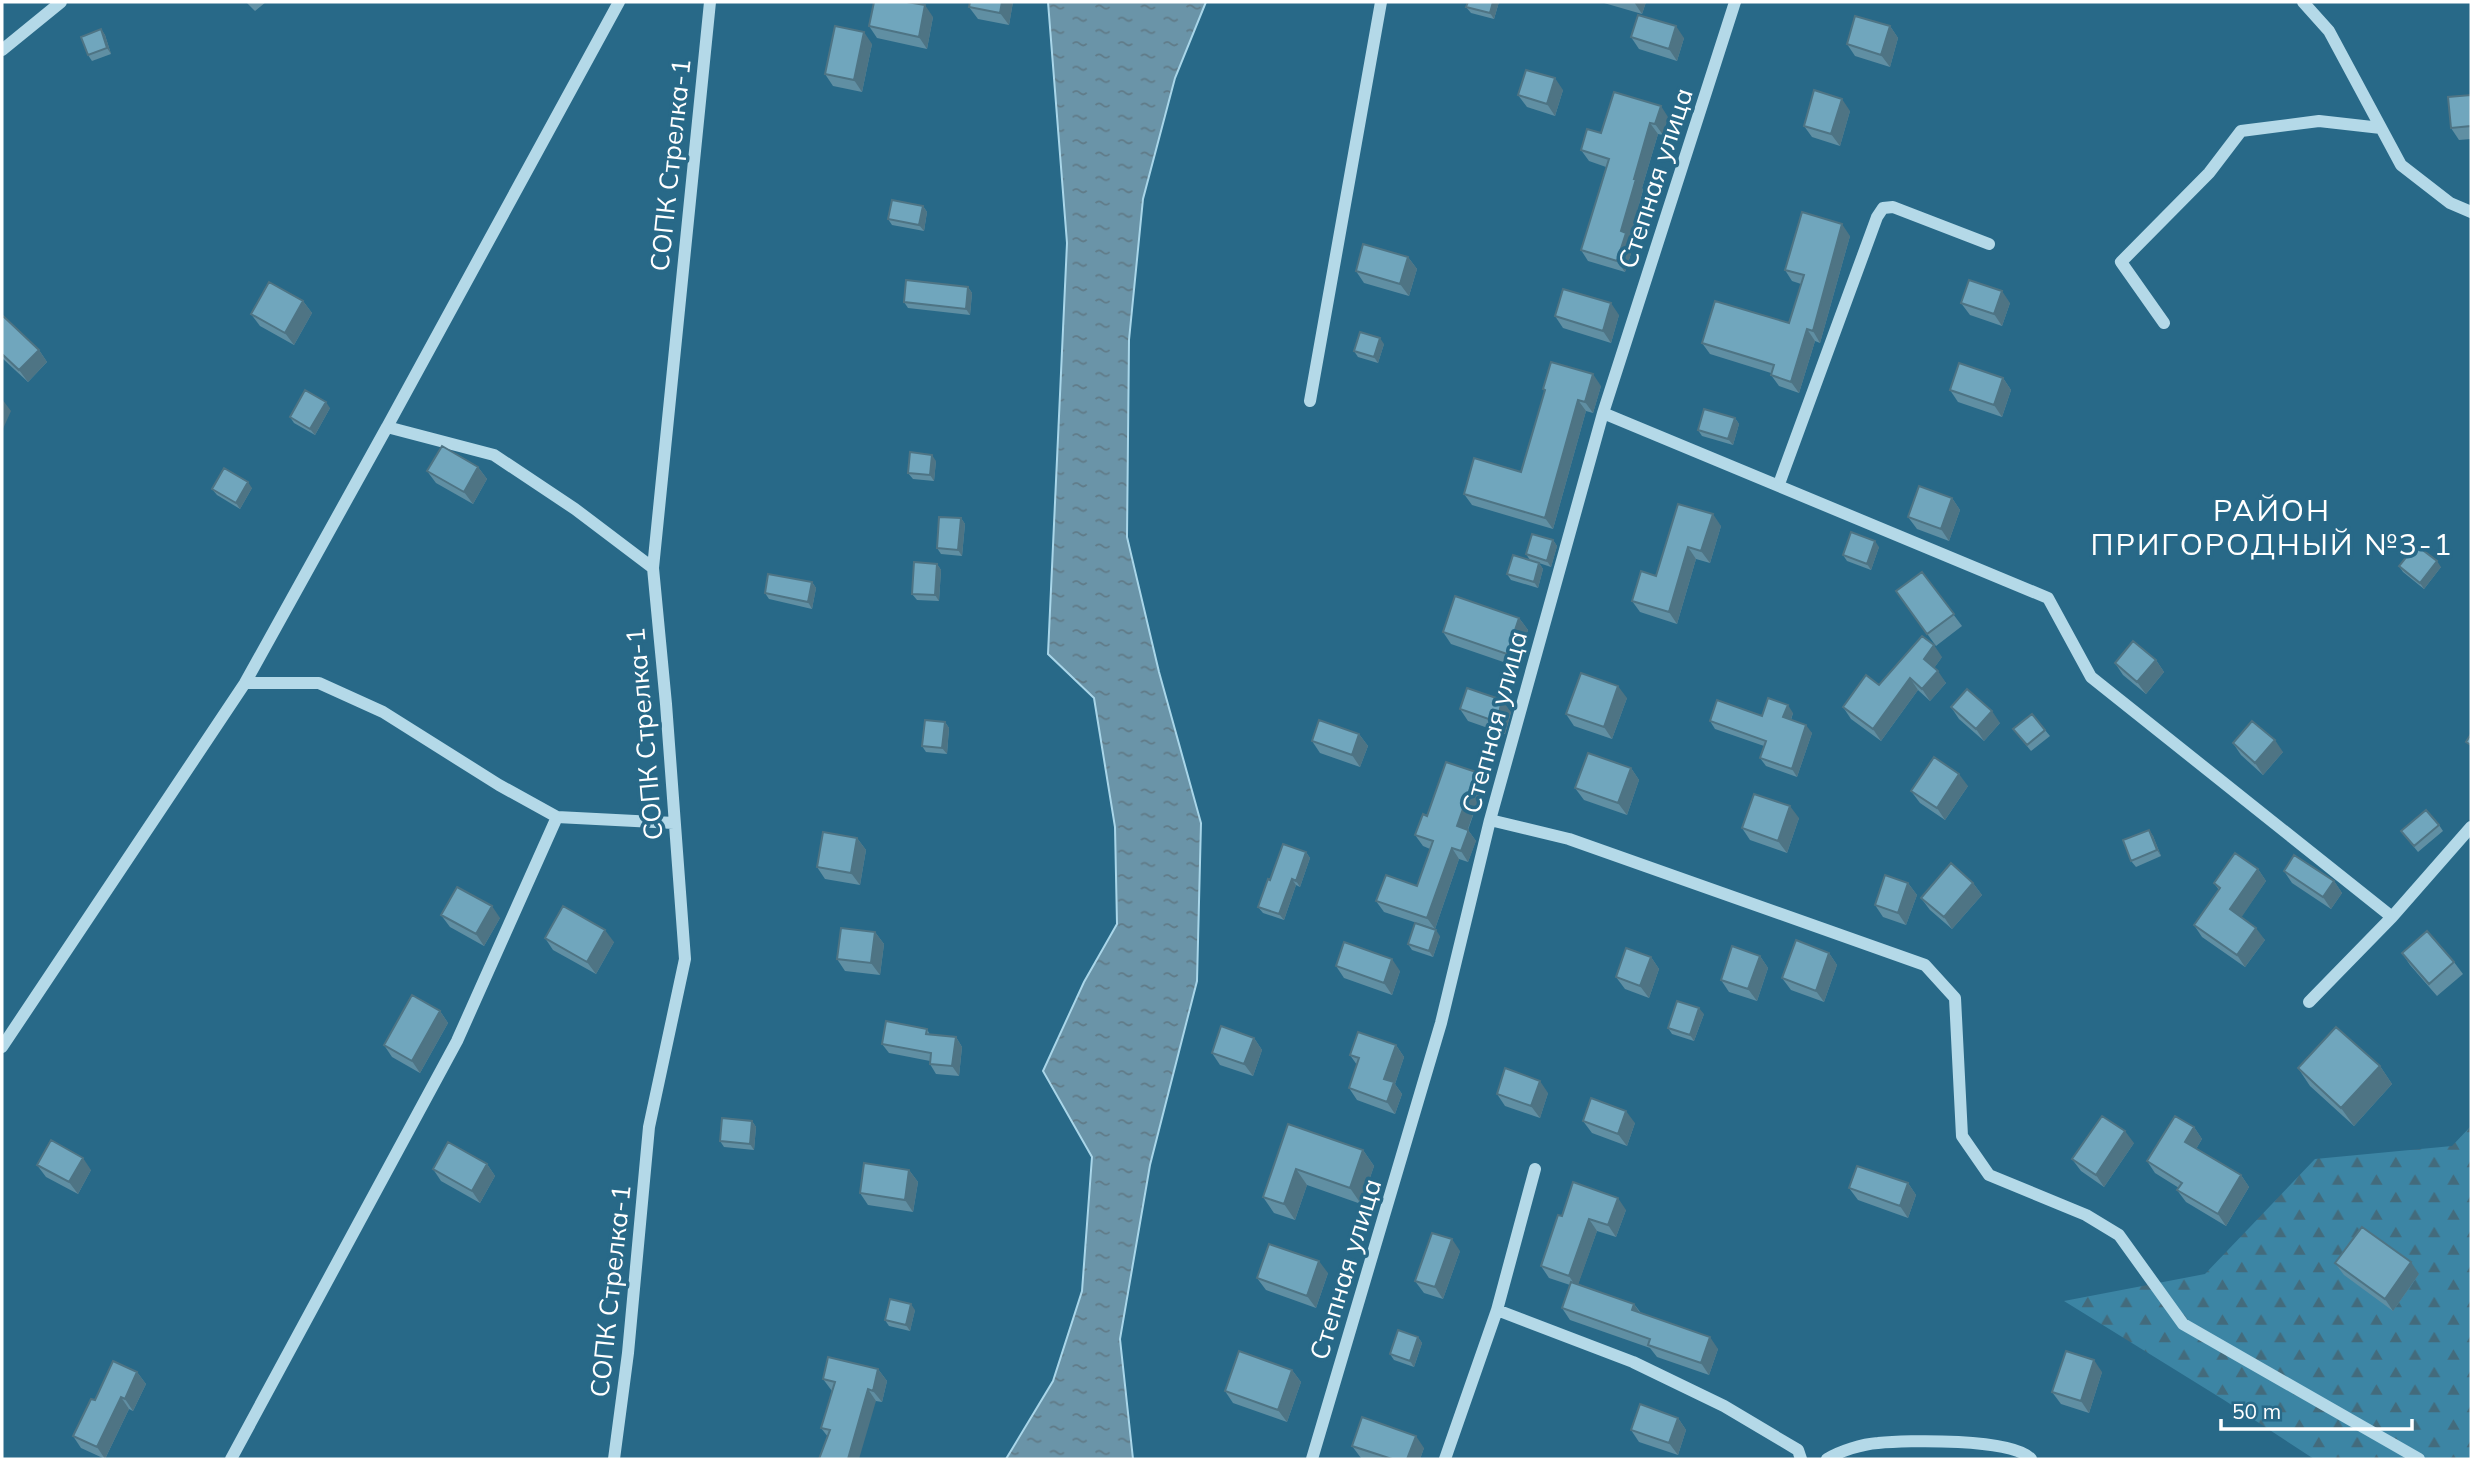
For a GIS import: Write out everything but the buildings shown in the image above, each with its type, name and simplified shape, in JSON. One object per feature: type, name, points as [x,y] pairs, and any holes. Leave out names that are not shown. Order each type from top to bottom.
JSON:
[{"type":"street","points":[[2,50],[61,2]]},
{"type":"street","points":[[2,1047],[245,683],[619,2]]},
{"type":"street","name":"СОПК Стрелка-1","points":[[614,1459],[628,1353],[649,1127],[685,958],[653,568],[710,2]]},
{"type":"street","points":[[1310,401],[1381,2]]},
{"type":"street","name":"Степная улица","points":[[1312,1459],[1441,1023],[1490,820],[1603,412],[1735,2]]},
{"type":"street","points":[[2303,2],[2329,31],[2401,165],[2450,203],[2471,212]]},
{"type":"street","points":[[2164,323],[2121,261],[2209,173],[2241,131],[2319,121],[2381,128]]},
{"type":"street","points":[[1779,484],[1877,217],[1883,208],[1893,207],[1989,244]]},
{"type":"street","points":[[1603,412],[2048,598],[2091,677],[2392,917]]},
{"type":"street","points":[[387,427],[494,455],[575,509],[653,568]]},
{"type":"street","points":[[245,683],[319,683],[383,712],[499,785],[557,817],[674,822]]},
{"type":"street","points":[[231,1459],[457,1041],[557,817]]},
{"type":"street","points":[[1490,820],[1569,839],[1925,965],[1955,998],[1962,1136],[1989,1175],[2086,1215],[2119,1235],[2183,1324],[2419,1459]]},
{"type":"street","points":[[2309,1002],[2392,917],[2471,827]]},
{"type":"street","points":[[1445,1459],[1497,1310],[1535,1169]]},
{"type":"street","points":[[1497,1310],[1633,1362],[1713,1400],[1798,1450],[1801,1459]]},
{"type":"street","points":[[1826,1459],[1874,1443],[1933,1439],[2026,1453],[2031,1459]]},
{"type":"green space","points":[[2471,1126],[2471,1459],[2314,1459],[2064,1301],[2205,1274],[2315,1159],[2452,1146]]},
{"type":"water","points":[[1048,2],[1206,2],[1175,78],[1143,199],[1129,340],[1127,537],[1159,672],[1201,823],[1197,981],[1150,1165],[1120,1339],[1133,1459],[1006,1459],[1053,1381],[1082,1291],[1092,1157],[1043,1071],[1084,982],[1117,924],[1115,827],[1094,698],[1048,654],[1067,243]]},
{"type":"district","name":"РАЙОН ПРИГОРОДНЫЙ №3-1","points":[[2272,527]]}]
